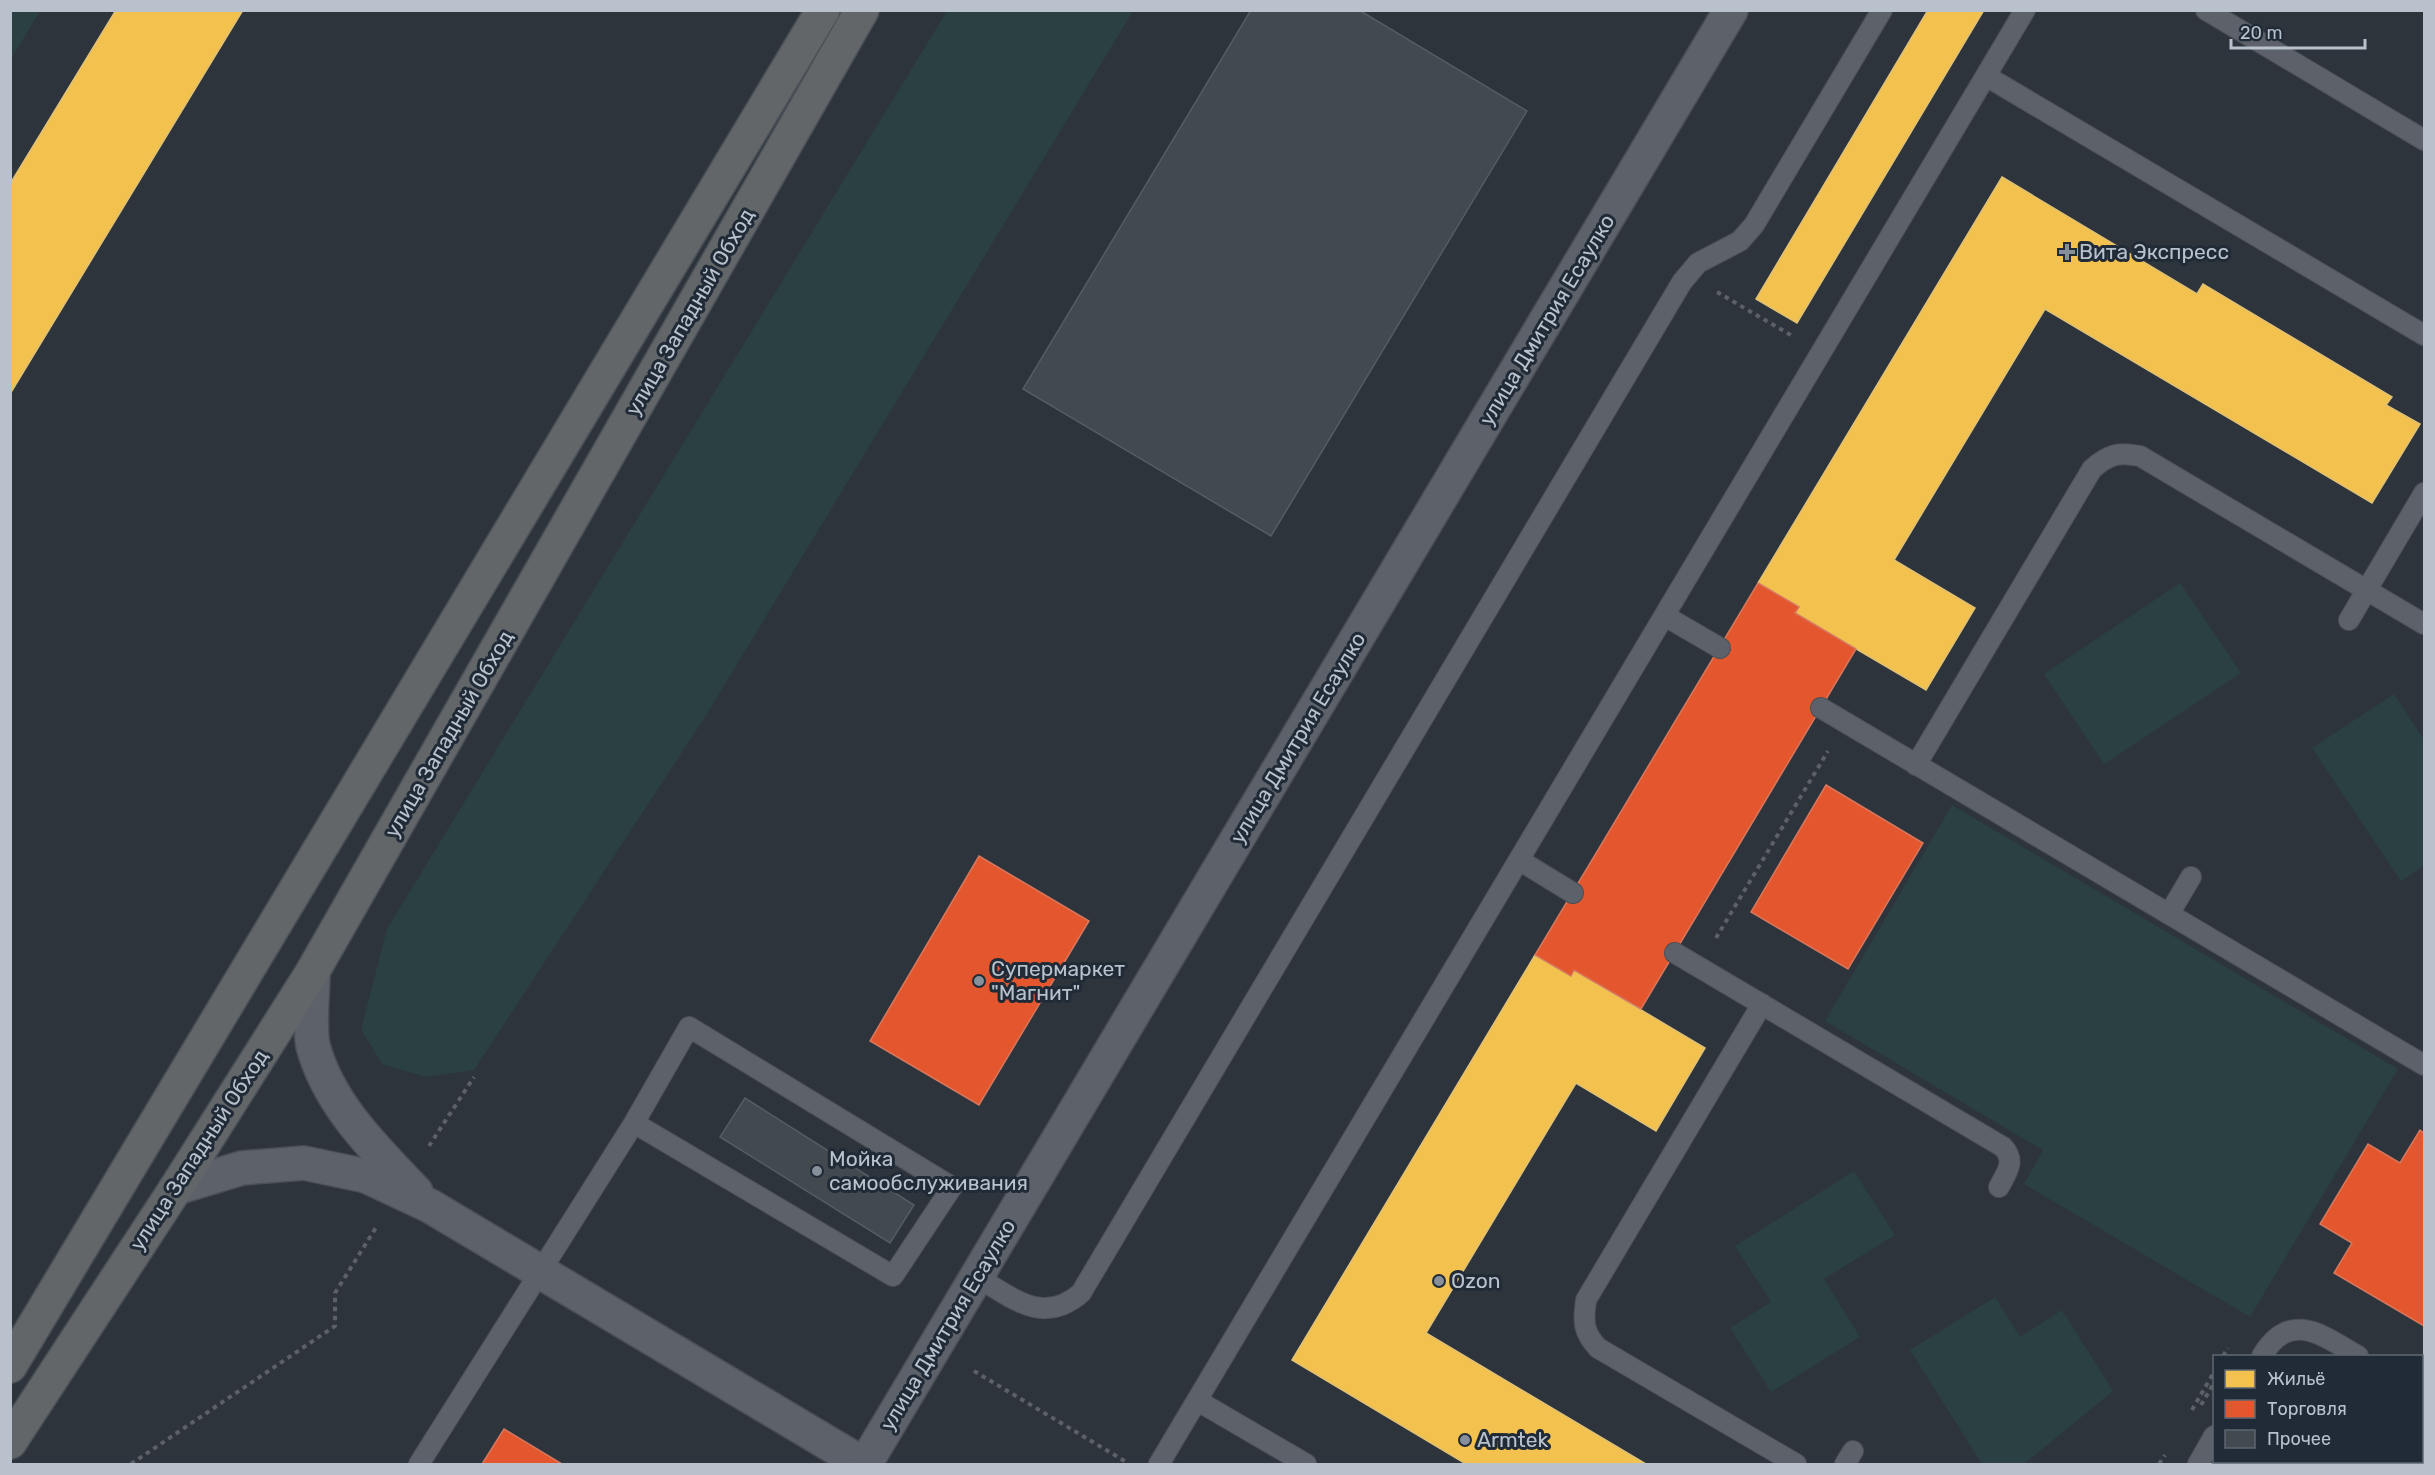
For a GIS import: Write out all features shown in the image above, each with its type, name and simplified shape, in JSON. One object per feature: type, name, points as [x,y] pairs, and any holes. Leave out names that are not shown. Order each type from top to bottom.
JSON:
[{"type":"highway","name":"улица Западный Обход","points":[[10,1366],[822,10]]},
{"type":"highway","name":"улица Западный Обход","points":[[10,1442],[176,1188],[313,971],[862,10]]},
{"type":"street","name":"улица Дмитрия Есаулко","points":[[864,1464],[1731,10]]},
{"type":"street","points":[[313,971],[313,1044],[332,1094],[371,1145],[430,1206]]},
{"type":"street","points":[[176,1188],[242,1168],[304,1162],[366,1176],[430,1206],[864,1464]]},
{"type":"lane","points":[[977,1276],[1025,1305],[1047,1310],[1067,1305],[1081,1293],[1682,282],[1698,263],[1740,241],[1754,225],[1882,10]]},
{"type":"lane","points":[[1159,1464],[2025,10]]},
{"type":"lane","points":[[2206,10],[2424,140]]},
{"type":"lane","points":[[1986,76],[2424,335]]},
{"type":"lane","points":[[1916,765],[2092,469],[2105,457],[2124,453],[2140,456],[2424,624]]},
{"type":"lane","points":[[2349,620],[2424,493]]},
{"type":"lane","points":[[1665,616],[1720,648]]},
{"type":"lane","points":[[1821,708],[2424,1065]]},
{"type":"lane","points":[[1519,861],[1573,893]]},
{"type":"lane","points":[[2169,914],[2191,877]]},
{"type":"lane","points":[[1675,953],[2003,1147],[2009,1153],[2011,1161],[1999,1187]]},
{"type":"lane","points":[[1762,1004],[1586,1300],[1583,1318],[1587,1336],[1598,1348],[1796,1464]]},
{"type":"lane","points":[[419,1464],[634,1123],[689,1027],[952,1187],[893,1276],[634,1123]]},
{"type":"lane","points":[[2263,1355],[2268,1345],[2282,1333],[2299,1329],[2316,1332],[2356,1355]]},
{"type":"lane","points":[[1198,1401],[1306,1464]]},
{"type":"lane","points":[[2198,1464],[2213,1438]]},
{"type":"path","points":[[1688,275],[1821,353]]},
{"type":"path","points":[[1699,967],[1845,722]]},
{"type":"path","points":[[424,1155],[474,1077]]},
{"type":"path","points":[[131,1464],[335,1326],[335,1293],[382,1218]]},
{"type":"path","points":[[974,1371],[1131,1464]]},
{"type":"path","points":[[2192,1420],[2213,1385]]},
{"type":"green space","points":[[10,11],[40,11],[11,59]]},
{"type":"green space","points":[[947,11],[1133,11],[705,717],[474,1070],[426,1077],[382,1064],[361,1029],[387,929]]},
{"type":"green space","points":[[2180,583],[2241,673],[2104,764],[2044,674]]},
{"type":"green space","points":[[2394,694],[2424,740],[2424,866],[2401,881],[2312,748]]},
{"type":"green space","points":[[1952,805],[2398,1069],[2250,1317],[2024,1184],[2043,1150],[1825,1021]]},
{"type":"green space","points":[[1854,1171],[1895,1235],[1824,1279],[1860,1337],[1771,1392],[1730,1328],[1771,1302],[1735,1246]]},
{"type":"green space","points":[[1995,1297],[2020,1337],[2062,1310],[2113,1391],[2024,1464],[1982,1464],[1910,1350]]},
{"type":"building: Жильё","points":[[116,10],[243,10],[10,394],[10,184]]},
{"type":"building: Жильё","points":[[1928,10],[1984,10],[1797,323],[1756,299]]},
{"type":"building: Жильё","points":[[2002,177],[2197,294],[2203,284],[2392,397],[2386,405],[2420,424],[2372,503],[2045,309],[1894,560],[1975,608],[1926,690],[1795,613],[1799,607],[1758,583]]},
{"type":"building: Жильё","points":[[1535,955],[1571,976],[1574,970],[1705,1048],[1656,1131],[1576,1083],[1426,1333],[1646,1464],[1466,1464],[1292,1360]]},
{"type":"building: Жильё","points":[[2404,1463],[2406,1464],[2250,1464]]},
{"type":"building: Торговля","points":[[1758,583],[1799,607],[1795,613],[1856,649],[1641,1009],[1574,970],[1571,976],[1535,955]]},
{"type":"building: Торговля","points":[[1826,785],[1923,843],[1848,969],[1751,912]]},
{"type":"building: Торговля","name":"Супермаркет \"Магнит\"","points":[[979,856],[1089,921],[979,1105],[870,1041]]},
{"type":"building: Торговля","points":[[2420,1130],[2424,1133],[2424,1326],[2334,1273],[2352,1243],[2320,1224],[2368,1144],[2400,1163]]},
{"type":"building: Торговля","points":[[504,1429],[562,1464],[482,1464]]},
{"type":"building: Прочее","points":[[1251,10],[1359,10],[1527,111],[1271,536],[1023,389]]},
{"type":"building: Прочее","name":"Мойка самообслуживания","points":[[745,1098],[914,1205],[890,1243],[720,1137]]},
{"type":"place","name":"Вита Экспресс","points":[[2067,252]]},
{"type":"place","name":"Супермаркет \"Магнит\"","points":[[979,981]]},
{"type":"place","name":"Мойка самообслуживания","points":[[817,1171]]},
{"type":"place","name":"Ozon","points":[[1439,1281]]},
{"type":"place","name":"Armtek","points":[[1465,1440]]}]
